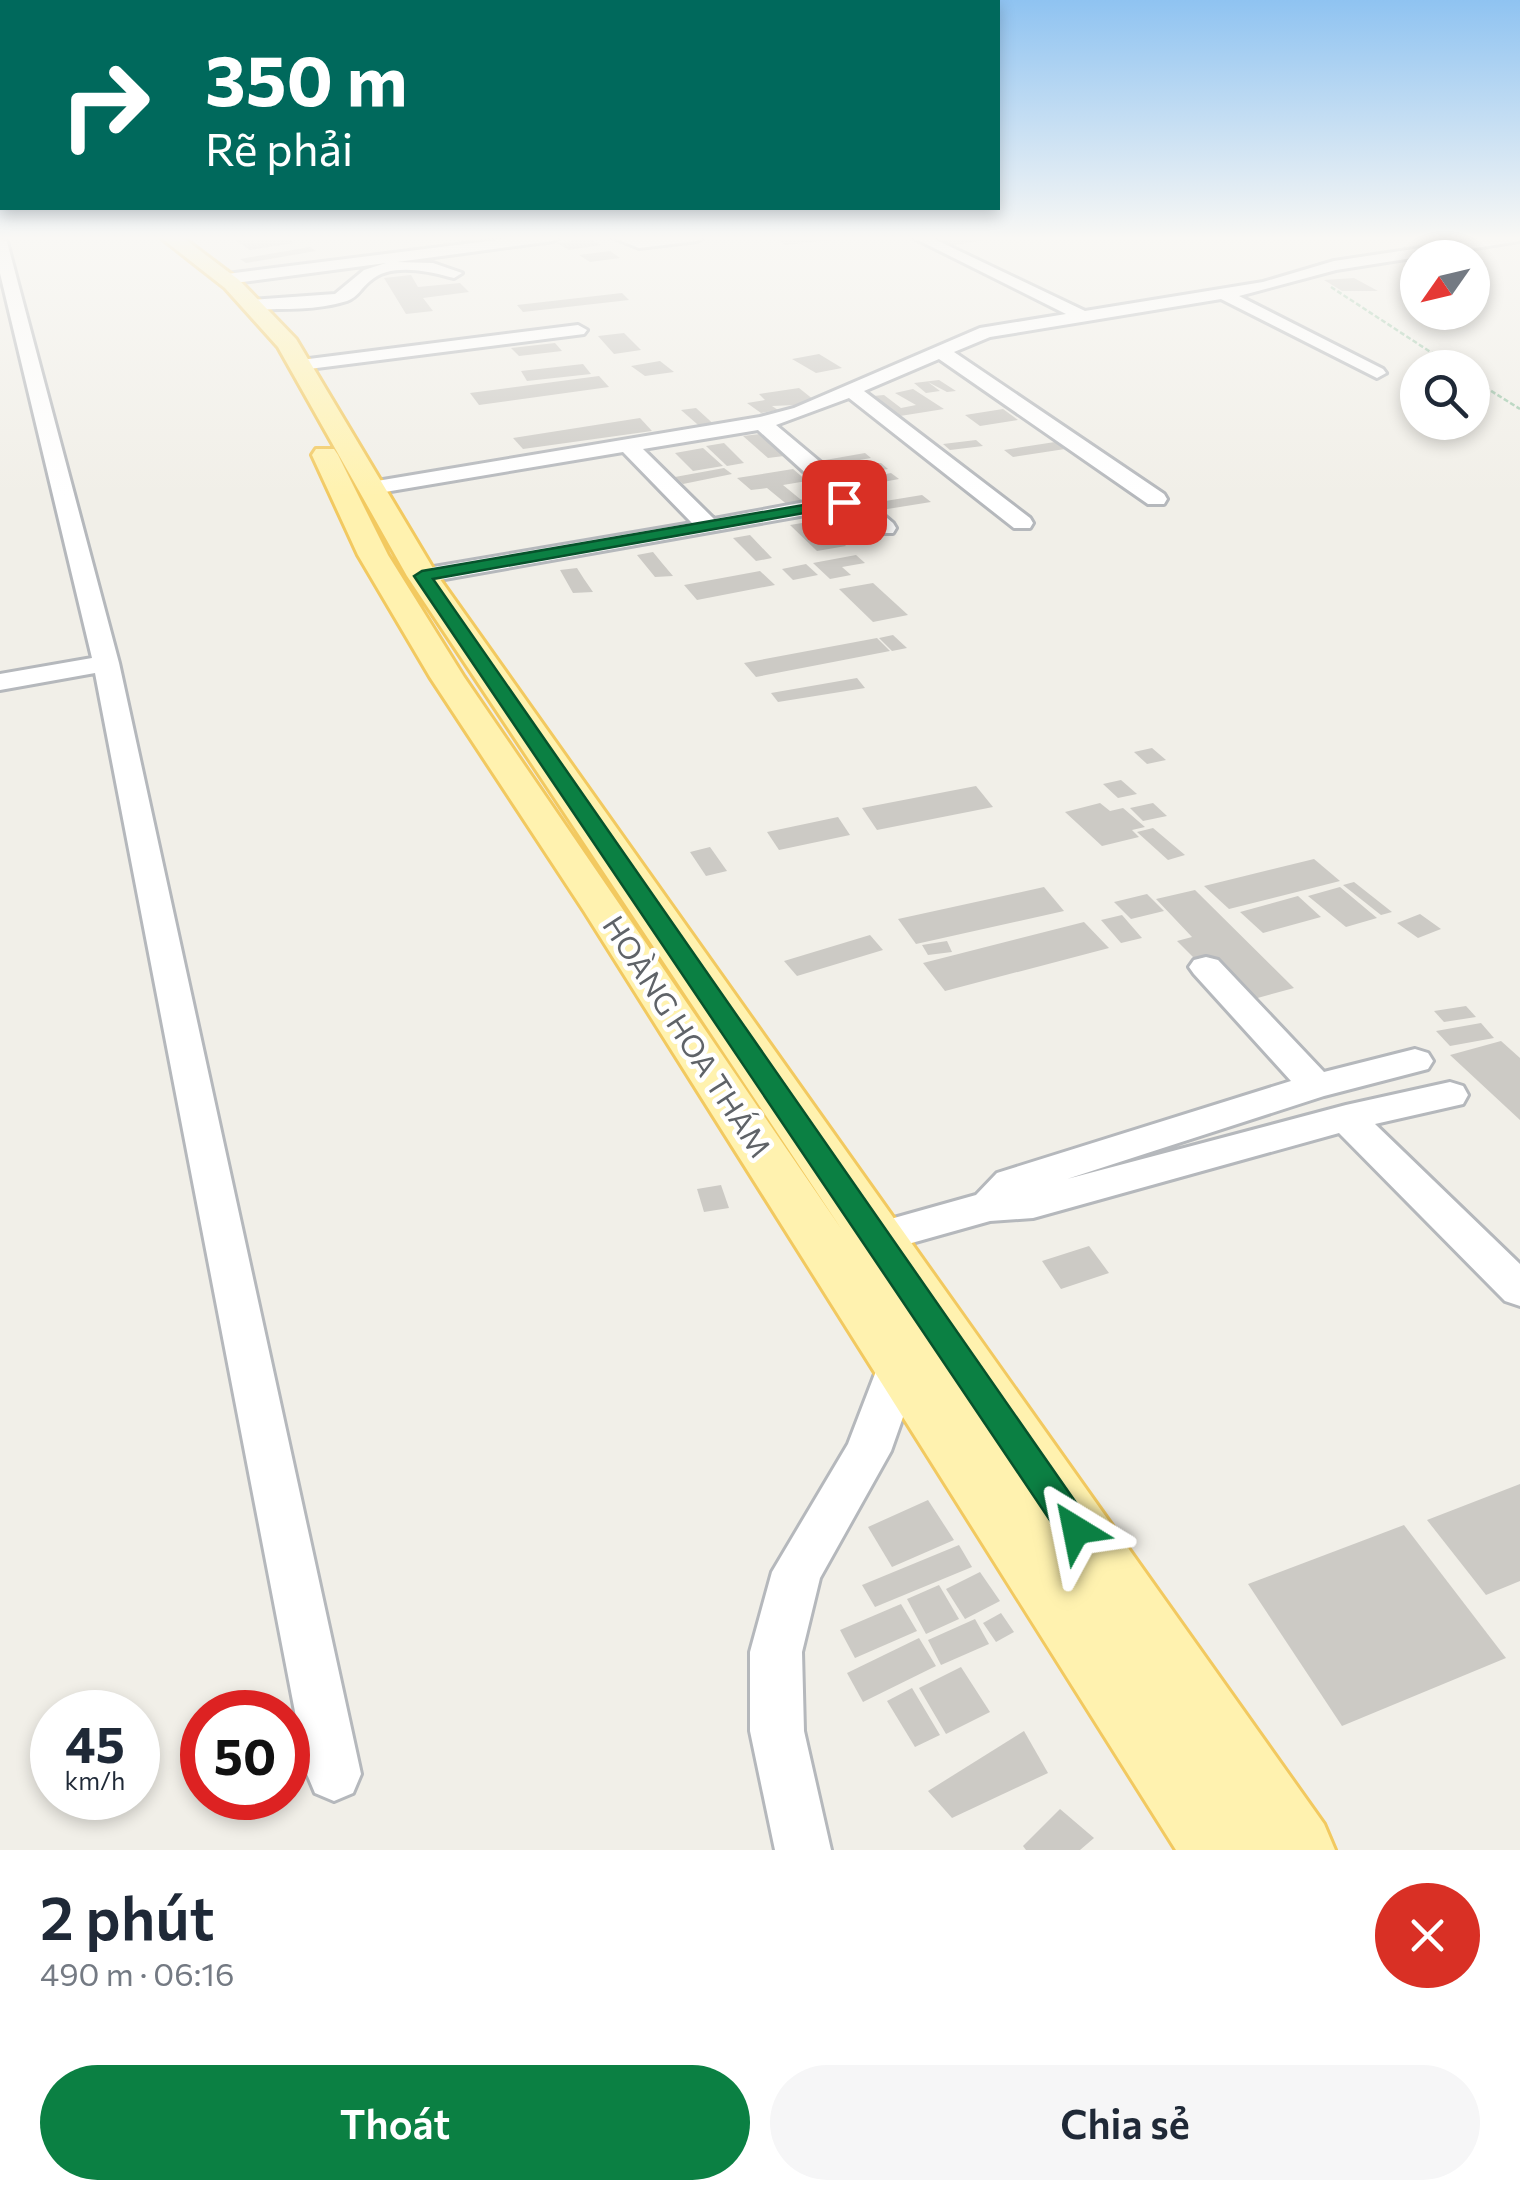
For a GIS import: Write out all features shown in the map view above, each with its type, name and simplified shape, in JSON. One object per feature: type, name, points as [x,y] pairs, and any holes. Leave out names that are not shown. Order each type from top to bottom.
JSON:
[{"type":"main road","name":"HOÀNG HOA THÁM","points":[[248,323],[318,440],[373,555],[468,674],[876,1238],[1298,1850]]},
{"type":"main road","name":"HOÀNG HOA THÁM","points":[[266,323],[288,344],[373,488],[422,576],[468,674],[605,912],[1218,1850]]},
{"type":"main road","points":[[826,1253],[876,1238]]},
{"type":"street","points":[[15,323],[106,663],[334,1774]]},
{"type":"street","points":[[373,488],[762,422],[801,412],[986,332],[1031,323]]},
{"type":"street","points":[[1280,323],[1377,373]]},
{"type":"street","points":[[301,365],[578,330]]},
{"type":"street","points":[[941,352],[1156,498]]},
{"type":"street","points":[[852,391],[1022,523]]},
{"type":"street","points":[[762,422],[846,500],[885,528]]},
{"type":"street","points":[[628,446],[708,526]]},
{"type":"street","points":[[422,576],[830,506],[846,500]]},
{"type":"street","points":[[0,682],[106,663]]},
{"type":"street","points":[[1206,967],[1316,1086]]},
{"type":"street","points":[[990,1206],[1012,1183],[1316,1086],[1414,1061]]},
{"type":"street","points":[[876,1238],[990,1206],[1032,1204],[1346,1118],[1450,1095]]},
{"type":"street","points":[[1346,1118],[1520,1290]]},
{"type":"street","points":[[803,1850],[776,1731],[776,1652],[798,1572],[868,1451],[899,1366]]},
{"type":"path","points":[[1385,323],[1426,350]]},
{"type":"path","points":[[1490,391],[1520,410]]},
{"type":"building","points":[[624,333],[641,350],[614,354],[598,336]]},
{"type":"building","points":[[555,343],[562,351],[519,356],[511,348]]},
{"type":"building","points":[[819,354],[842,368],[816,373],[792,359]]},
{"type":"building","points":[[660,361],[674,372],[645,376],[631,366]]},
{"type":"building","points":[[583,364],[591,374],[527,381],[521,371]]},
{"type":"building","points":[[599,376],[609,387],[479,405],[470,393]]},
{"type":"building","points":[[939,380],[956,391],[947,392],[928,382],[940,391],[926,393],[914,383]]},
{"type":"building","points":[[799,388],[819,404],[772,406],[778,410],[761,413],[747,403],[765,400],[759,394]]},
{"type":"building","points":[[913,389],[944,409],[900,416],[873,396],[884,395],[901,408],[916,405],[895,393]]},
{"type":"building","points":[[696,408],[719,429],[705,431],[681,410]]},
{"type":"building","points":[[1003,409],[1018,420],[980,426],[965,415]]},
{"type":"building","points":[[640,418],[652,431],[523,449],[513,438]]},
{"type":"building","points":[[760,434],[784,456],[768,458],[743,436]]},
{"type":"building","points":[[976,440],[983,446],[950,450],[943,444]]},
{"type":"building","points":[[1055,442],[1065,449],[1013,457],[1004,450]]},
{"type":"building","points":[[724,443],[744,463],[727,466],[706,446]]},
{"type":"building","points":[[703,448],[723,466],[693,471],[675,453]]},
{"type":"building","points":[[865,453],[871,458],[820,467],[814,462]]},
{"type":"building","points":[[881,463],[888,469],[834,478],[826,472]]},
{"type":"building","points":[[724,468],[732,474],[683,484],[675,477]]},
{"type":"building","points":[[793,469],[807,481],[783,485],[811,508],[795,511],[767,488],[751,490],[737,478]]},
{"type":"building","points":[[891,473],[899,479],[851,488],[843,482]]},
{"type":"building","points":[[922,495],[931,502],[875,511],[867,504]]},
{"type":"building","points":[[820,520],[846,546],[817,551],[790,525]]},
{"type":"building","points":[[750,535],[772,558],[756,561],[733,538]]},
{"type":"building","points":[[653,552],[673,576],[655,577],[637,555]]},
{"type":"building","points":[[856,555],[865,563],[842,567],[851,575],[830,579],[813,563]]},
{"type":"building","points":[[806,564],[818,575],[793,580],[782,569]]},
{"type":"building","points":[[577,568],[593,592],[573,593],[560,570]]},
{"type":"building","points":[[760,571],[775,585],[697,600],[684,585]]},
{"type":"building","points":[[873,583],[908,615],[873,622],[839,589]]},
{"type":"building","points":[[893,635],[907,648],[892,651],[879,638]]},
{"type":"building","points":[[877,638],[890,651],[756,677],[744,663]]},
{"type":"building","points":[[857,678],[865,688],[778,702],[771,693]]},
{"type":"building","points":[[1152,748],[1166,760],[1147,764],[1134,752]]},
{"type":"building","points":[[1121,780],[1137,794],[1118,798],[1103,784]]},
{"type":"building","points":[[976,786],[993,807],[877,830],[862,808]]},
{"type":"building","points":[[1100,803],[1110,811],[1123,808],[1145,827],[1132,830],[1139,837],[1102,846],[1065,812]]},
{"type":"building","points":[[1153,803],[1167,816],[1143,821],[1130,808]]},
{"type":"building","points":[[838,817],[850,835],[779,850],[767,832]]},
{"type":"building","points":[[1153,828],[1185,855],[1168,860],[1137,832]]},
{"type":"building","points":[[710,847],[727,871],[706,876],[690,852]]},
{"type":"building","points":[[1314,859],[1340,881],[1229,909],[1204,886]]},
{"type":"building","points":[[1354,882],[1392,912],[1381,915],[1343,885]]},
{"type":"building","points":[[1044,887],[1064,911],[916,944],[898,919]]},
{"type":"building","points":[[1340,887],[1377,918],[1346,927],[1308,896]]},
{"type":"building","points":[[1195,890],[1294,988],[1254,999],[1212,956],[1196,960],[1177,941],[1192,937],[1156,899]]},
{"type":"building","points":[[1147,894],[1164,911],[1131,919],[1114,902]]},
{"type":"building","points":[[1298,896],[1321,917],[1263,933],[1240,912]]},
{"type":"building","points":[[1420,914],[1441,929],[1418,938],[1397,923]]},
{"type":"building","points":[[1122,915],[1142,938],[1121,943],[1101,920]]},
{"type":"building","points":[[1084,922],[1109,948],[945,991],[923,963]]},
{"type":"building","points":[[870,935],[883,950],[797,976],[784,961]]},
{"type":"building","points":[[947,941],[952,952],[928,955],[922,945]]},
{"type":"building","points":[[1466,1006],[1476,1017],[1444,1022],[1434,1011]]},
{"type":"building","points":[[1481,1023],[1494,1038],[1450,1046],[1436,1031]]},
{"type":"building","points":[[1501,1041],[1520,1058],[1520,1120],[1450,1055]]},
{"type":"building","points":[[721,1185],[729,1208],[704,1212],[697,1189]]},
{"type":"building","points":[[1089,1246],[1109,1273],[1061,1289],[1042,1261]]},
{"type":"building","points":[[1520,1484],[1520,1581],[1486,1595],[1427,1520]]},
{"type":"building","points":[[928,1500],[954,1540],[892,1567],[868,1527]]},
{"type":"building","points":[[1404,1525],[1506,1658],[1342,1726],[1248,1584]]},
{"type":"building","points":[[959,1545],[972,1567],[875,1607],[862,1585]]},
{"type":"building","points":[[980,1572],[1000,1601],[965,1619],[946,1589]]},
{"type":"building","points":[[939,1585],[959,1619],[926,1634],[907,1599]]},
{"type":"building","points":[[901,1604],[917,1631],[855,1658],[840,1630]]},
{"type":"building","points":[[1001,1613],[1014,1632],[996,1642],[983,1623]]},
{"type":"building","points":[[975,1619],[989,1644],[941,1665],[928,1640]]},
{"type":"building","points":[[919,1638],[936,1666],[863,1702],[847,1673]]},
{"type":"building","points":[[961,1667],[990,1712],[946,1734],[919,1688]]},
{"type":"building","points":[[912,1688],[940,1735],[915,1747],[887,1701]]},
{"type":"building","points":[[1024,1731],[1048,1773],[952,1818],[928,1791]]},
{"type":"building","points":[[1060,1809],[1094,1838],[1080,1850],[1026,1850],[1023,1846]]},
{"type":"route","points":[[844,502],[422,576],[1076,1530]]}]
